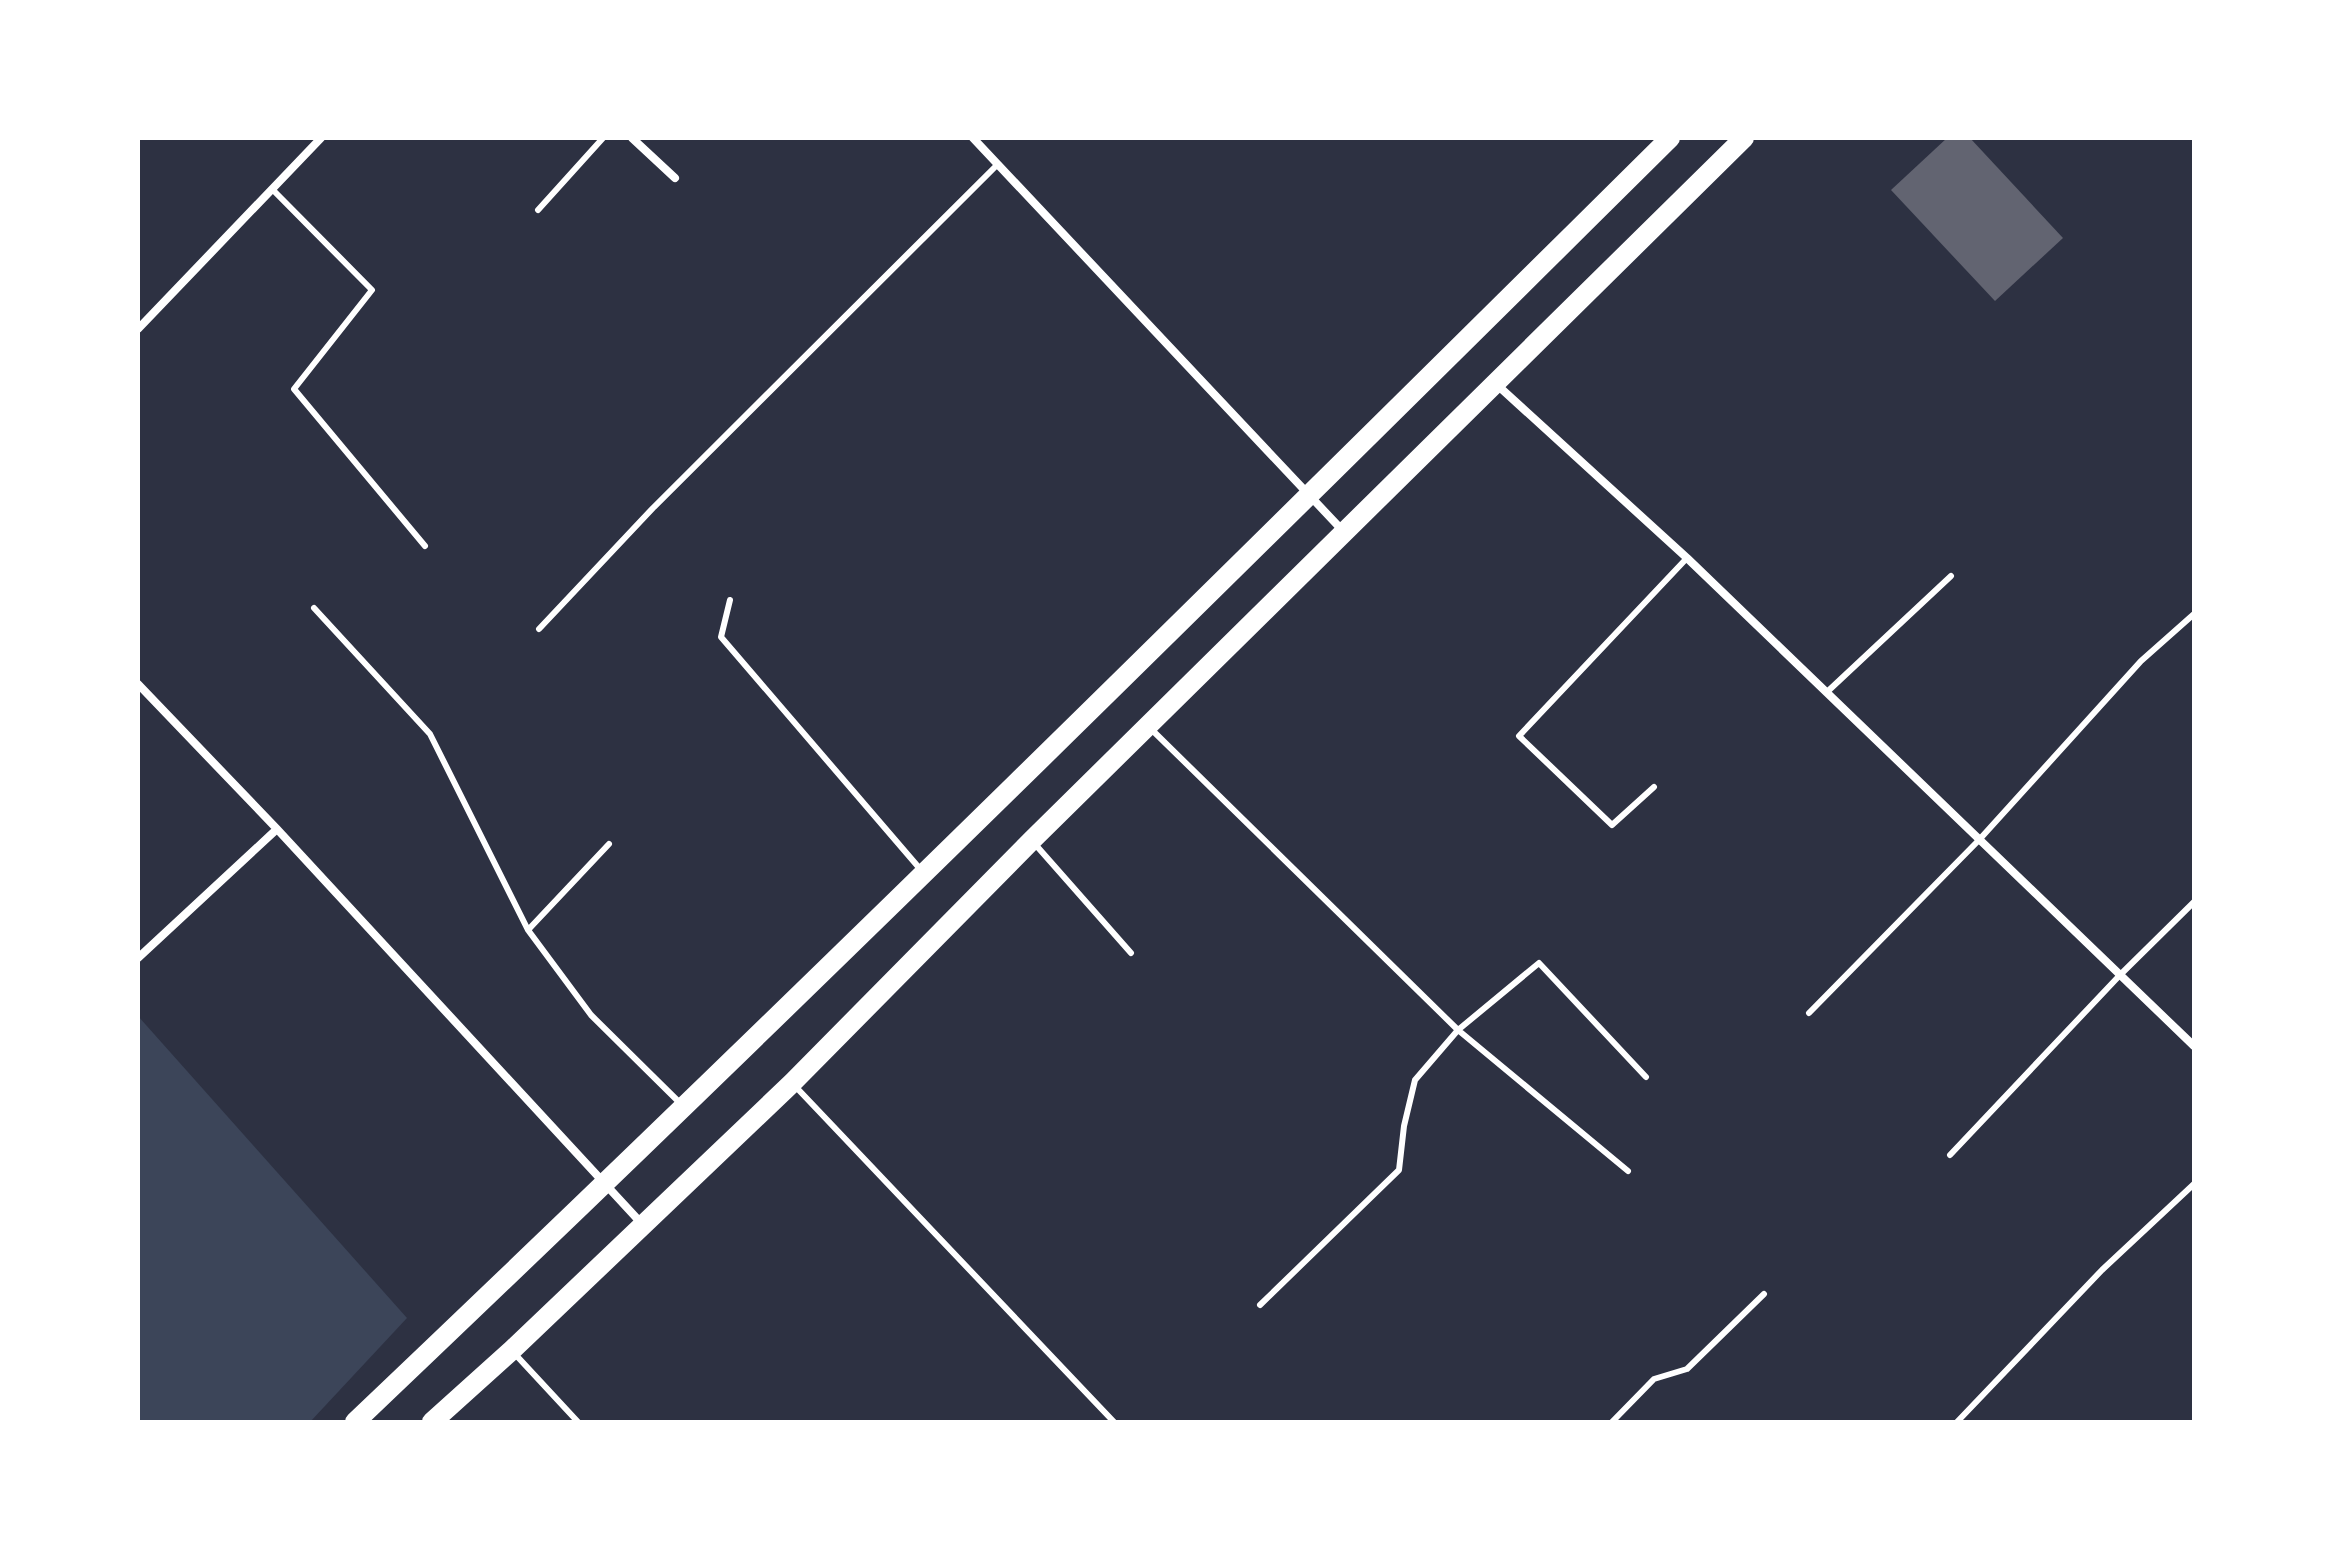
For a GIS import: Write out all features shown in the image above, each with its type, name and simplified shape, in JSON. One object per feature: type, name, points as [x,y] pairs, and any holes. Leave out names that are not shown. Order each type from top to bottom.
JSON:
[{"type":"main road","points":[[355,1422],[606,1184],[1670,138]]},
{"type":"main road","points":[[432,1422],[512,1350],[792,1083],[1032,840],[1744,138]]},
{"type":"street","points":[[138,329],[321,138]]},
{"type":"street","points":[[632,138],[675,178]]},
{"type":"street","points":[[973,138],[1344,532]]},
{"type":"street","points":[[1495,383],[1687,558],[2194,1046]]},
{"type":"street","points":[[138,684],[277,829],[644,1225]]},
{"type":"street","points":[[138,958],[277,829]]},
{"type":"lane","points":[[538,210],[603,138]]},
{"type":"lane","points":[[539,629],[653,508],[998,164]]},
{"type":"lane","points":[[272,189],[372,290],[294,389],[425,546]]},
{"type":"lane","points":[[1654,787],[1612,825],[1519,736],[1687,558]]},
{"type":"lane","points":[[1827,692],[1951,576]]},
{"type":"lane","points":[[730,600],[721,637],[923,873]]},
{"type":"lane","points":[[314,608],[430,734],[528,930],[591,1015],[684,1107]]},
{"type":"lane","points":[[1809,1013],[1979,840],[2141,661],[2194,614]]},
{"type":"lane","points":[[1148,727],[1458,1030],[1628,1171]]},
{"type":"lane","points":[[1032,840],[1131,953]]},
{"type":"lane","points":[[528,930],[609,844]]},
{"type":"lane","points":[[1950,1155],[2120,975],[2194,902]]},
{"type":"lane","points":[[1260,1305],[1399,1170],[1404,1126],[1415,1080],[1458,1030],[1539,963],[1646,1077]]},
{"type":"lane","points":[[792,1083],[1114,1422]]},
{"type":"lane","points":[[1957,1422],[2102,1270],[2194,1184]]},
{"type":"lane","points":[[1612,1422],[1654,1379],[1687,1369],[1764,1294]]},
{"type":"lane","points":[[512,1350],[578,1422]]},
{"type":"shaded area","points":[[138,1016],[407,1318],[310,1422],[138,1422]]},
{"type":"building","points":[[1947,138],[1970,138],[2063,238],[1995,301],[1891,190]]}]
